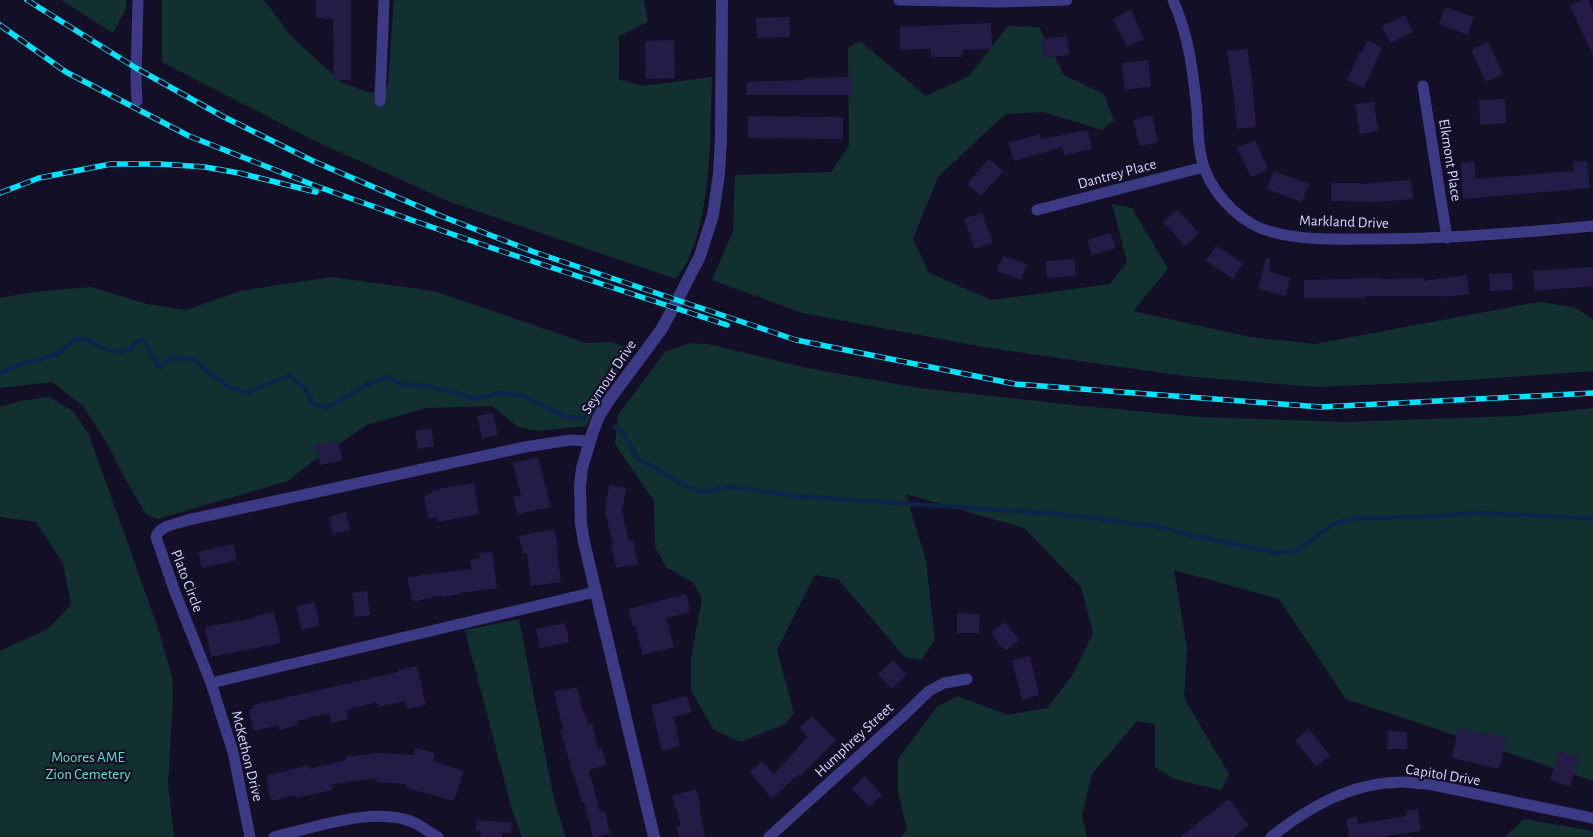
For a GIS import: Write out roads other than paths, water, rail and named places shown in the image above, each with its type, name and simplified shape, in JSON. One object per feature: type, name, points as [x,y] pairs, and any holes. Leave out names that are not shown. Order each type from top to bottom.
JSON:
[{"type":"street","points":[[137,101],[138,0]]},
{"type":"street","points":[[380,101],[384,0]]},
{"type":"street","name":"Seymour Drive","points":[[654,837],[584,542],[579,500],[582,468],[599,416],[661,330],[700,256],[713,215],[719,174],[721,138],[722,0]]},
{"type":"street","points":[[900,0],[999,2],[1067,0]]},
{"type":"street","name":"Markland Drive","points":[[1173,0],[1186,32],[1190,49],[1200,146],[1204,166],[1217,192],[1240,216],[1271,232],[1306,238],[1334,240],[1447,238],[1593,226]]},
{"type":"street","name":"Elkmont Place","points":[[1423,86],[1447,238]]},
{"type":"street","name":"Dantrey Place","points":[[1038,210],[1204,166]]},
{"type":"street","name":"Plato Circle","points":[[211,683],[157,544],[157,533],[164,528],[192,519],[241,510],[526,447],[570,440],[590,441]]},
{"type":"street","points":[[211,683],[596,592]]},
{"type":"street","name":"Humphrey Street","points":[[769,837],[929,691],[944,683],[967,679]]},
{"type":"street","name":"McKethon Drive","points":[[211,683],[234,752],[250,837]]},
{"type":"street","name":"Capitol Drive","points":[[1271,837],[1294,818],[1326,800],[1369,786],[1401,782],[1428,784],[1593,818]]},
{"type":"street","points":[[274,837],[363,816],[406,820],[438,837]]},
{"type":"waterway","points":[[0,373],[24,363],[58,354],[75,339],[90,340],[103,349],[114,351],[130,349],[139,340],[144,340],[160,367],[169,358],[192,359],[227,386],[246,393],[289,376],[304,387],[313,404],[326,408],[370,383],[388,377],[402,385],[419,385],[446,390],[474,399],[500,393],[523,396],[566,417],[584,418]]},
{"type":"waterway","points":[[615,427],[622,431],[638,459],[690,488],[702,492],[733,487],[796,496],[1058,514],[1162,527],[1277,553],[1297,550],[1333,524],[1357,518],[1424,517],[1475,513],[1593,518]]},
{"type":"railway","points":[[27,0],[136,68],[222,116],[313,161],[441,216],[534,252],[796,340],[1015,384],[1321,407],[1593,393]]},
{"type":"railway","points":[[0,25],[66,72],[189,136],[316,186],[403,217],[727,325]]},
{"type":"railway","points":[[0,193],[39,178],[111,164],[160,164],[205,167],[239,173],[316,192]]},
{"type":"park label","name":"Moores AME Zion Cemetery","points":[[88,766]]}]
